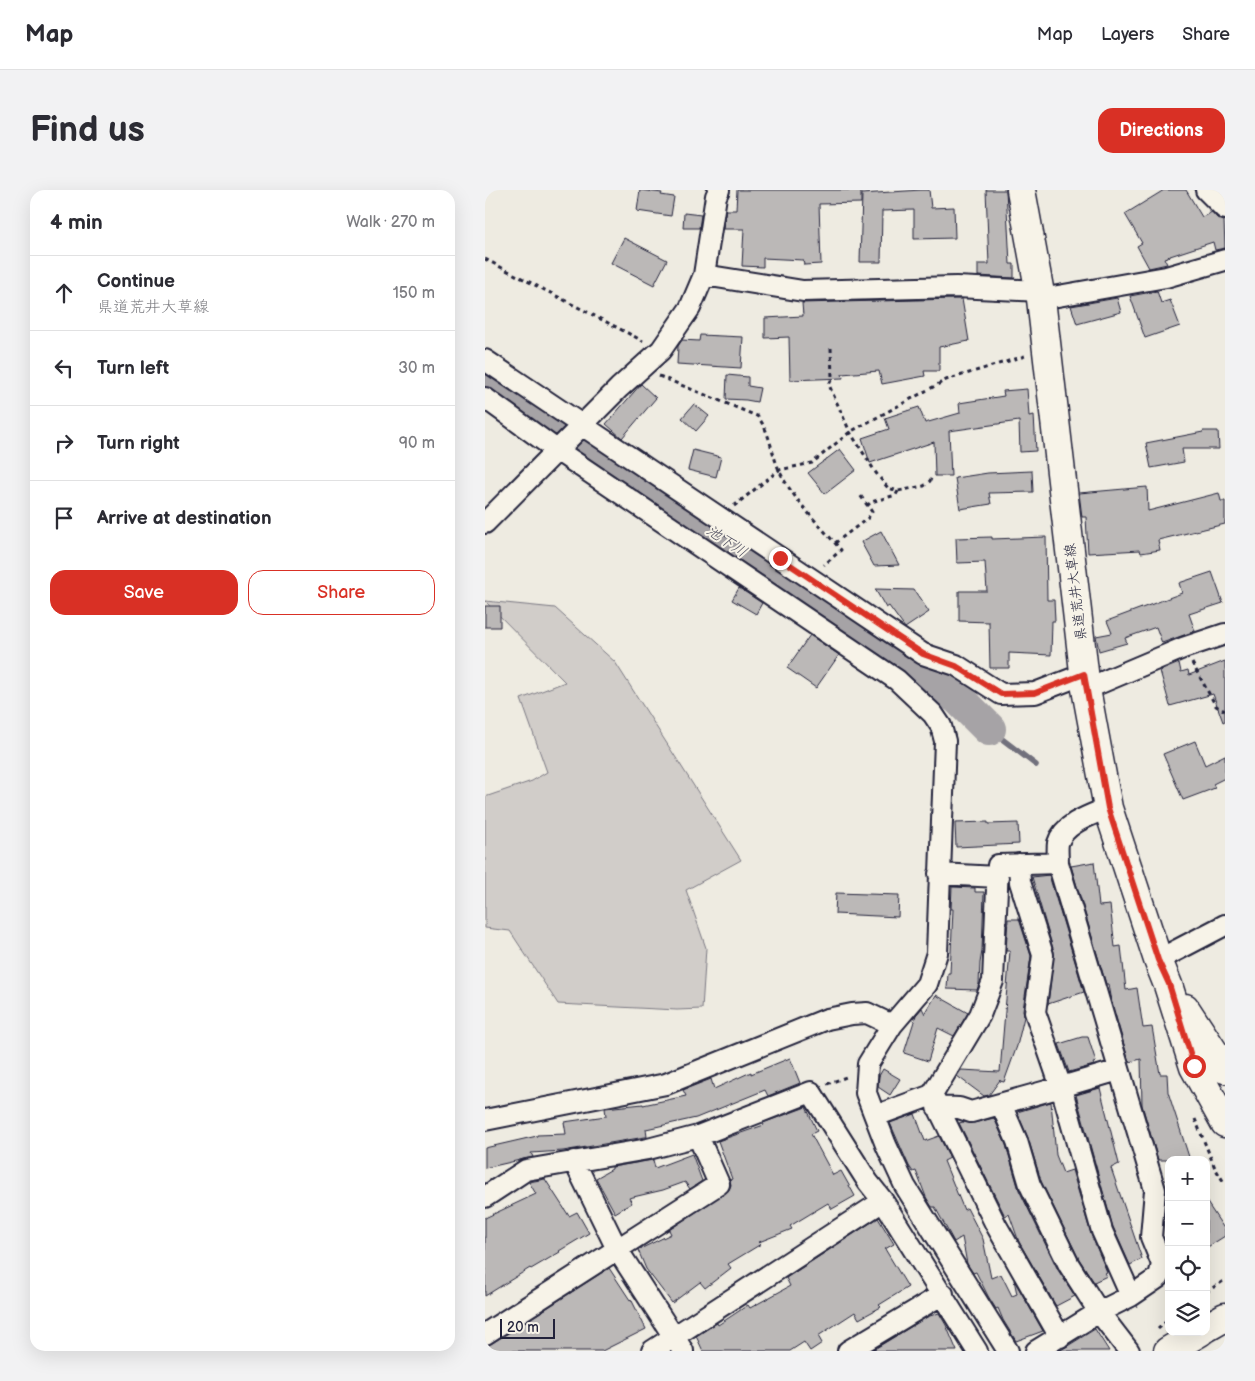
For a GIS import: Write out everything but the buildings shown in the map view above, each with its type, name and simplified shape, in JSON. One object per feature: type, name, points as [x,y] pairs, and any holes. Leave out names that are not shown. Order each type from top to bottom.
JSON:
[{"type":"main road","name":"県道荒井大草線","points":[[1021,190],[1041,295],[1085,682],[1108,808],[1158,960],[1169,984],[1194,1066],[1225,1123]]},
{"type":"main road","name":"県道荒井大草線","points":[[1169,984],[1225,1069]]},
{"type":"main road","points":[[1210,1326],[1225,1317]]},
{"type":"main road","points":[[1168,1351],[1193,1336]]},
{"type":"street","points":[[485,523],[582,425],[654,357],[690,308],[704,276],[716,196],[719,190]]},
{"type":"street","points":[[1206,190],[1225,209]]},
{"type":"street","points":[[704,276],[803,291],[956,288],[1041,295],[1166,277],[1225,260]]},
{"type":"street","points":[[485,360],[923,654],[956,666],[1001,694],[1035,693],[1085,682],[1225,634]]},
{"type":"street","points":[[485,398],[558,451],[897,680],[933,714],[941,726],[945,741],[937,953],[927,984],[893,1025],[868,1064],[866,1093],[886,1146],[905,1186],[1008,1351]]},
{"type":"street","points":[[1037,1351],[1099,1312],[1131,1296],[1159,1277],[1162,1264],[1151,1237],[1155,1190],[1057,863],[1058,843],[1069,827],[1108,808]]},
{"type":"street","points":[[934,1101],[980,1015],[993,982],[998,865],[1057,863]]},
{"type":"street","points":[[1019,864],[1020,882],[1043,955],[1035,1012],[1061,1088],[1102,1230],[1131,1296]]},
{"type":"street","points":[[939,874],[998,877]]},
{"type":"street","points":[[1158,960],[1225,925]]},
{"type":"street","points":[[485,1120],[666,1084],[827,1019],[867,1013],[893,1025]]},
{"type":"street","points":[[875,1116],[934,1101],[971,1112],[1119,1070]]},
{"type":"street","points":[[485,1197],[526,1170],[648,1148],[698,1136],[811,1092],[943,1294],[977,1351]]},
{"type":"street","points":[[934,1101],[996,1225],[1059,1337]]},
{"type":"street","points":[[1001,1104],[1017,1141],[1030,1185],[1069,1265],[1099,1312],[1129,1351]]},
{"type":"street","points":[[485,1334],[719,1184],[698,1136]]},
{"type":"street","points":[[574,1161],[617,1249],[678,1344]]},
{"type":"street","points":[[652,1351],[678,1344],[883,1201]]},
{"type":"street","points":[[848,1351],[943,1294]]},
{"type":"path","points":[[485,258],[654,357],[660,376],[757,416],[764,424],[779,470],[793,494],[841,550],[809,578]]},
{"type":"path","points":[[831,348],[832,378],[829,385],[850,432],[876,473],[888,488],[898,491],[924,486],[930,481],[932,476]]},
{"type":"path","points":[[719,518],[779,470],[812,463],[850,432],[946,380],[1030,354],[1047,352]]},
{"type":"path","points":[[867,506],[871,502],[896,495],[898,491]]},
{"type":"path","points":[[835,543],[868,518],[871,512],[860,495]]},
{"type":"path","points":[[1183,648],[1217,706],[1225,711]]},
{"type":"path","points":[[811,1092],[831,1081],[855,1074]]},
{"type":"path","points":[[1215,1168],[1225,1184]]},
{"type":"path","points":[[1208,1291],[1225,1280]]},
{"type":"shaded area","points":[[485,601],[555,608],[615,662],[741,860],[686,890],[706,948],[702,1009],[677,1010],[558,1004],[510,931],[485,928],[485,797],[532,781],[547,772],[521,699],[565,682]]},
{"type":"waterway","name":"池下川","points":[[485,376],[958,698],[989,729]]},
{"type":"waterway","points":[[989,729],[1036,765]]},
{"type":"route","points":[[780,558],[923,654],[956,666],[1001,694],[1035,693],[1084,674],[1108,808],[1158,960],[1169,984],[1194,1066]]}]
